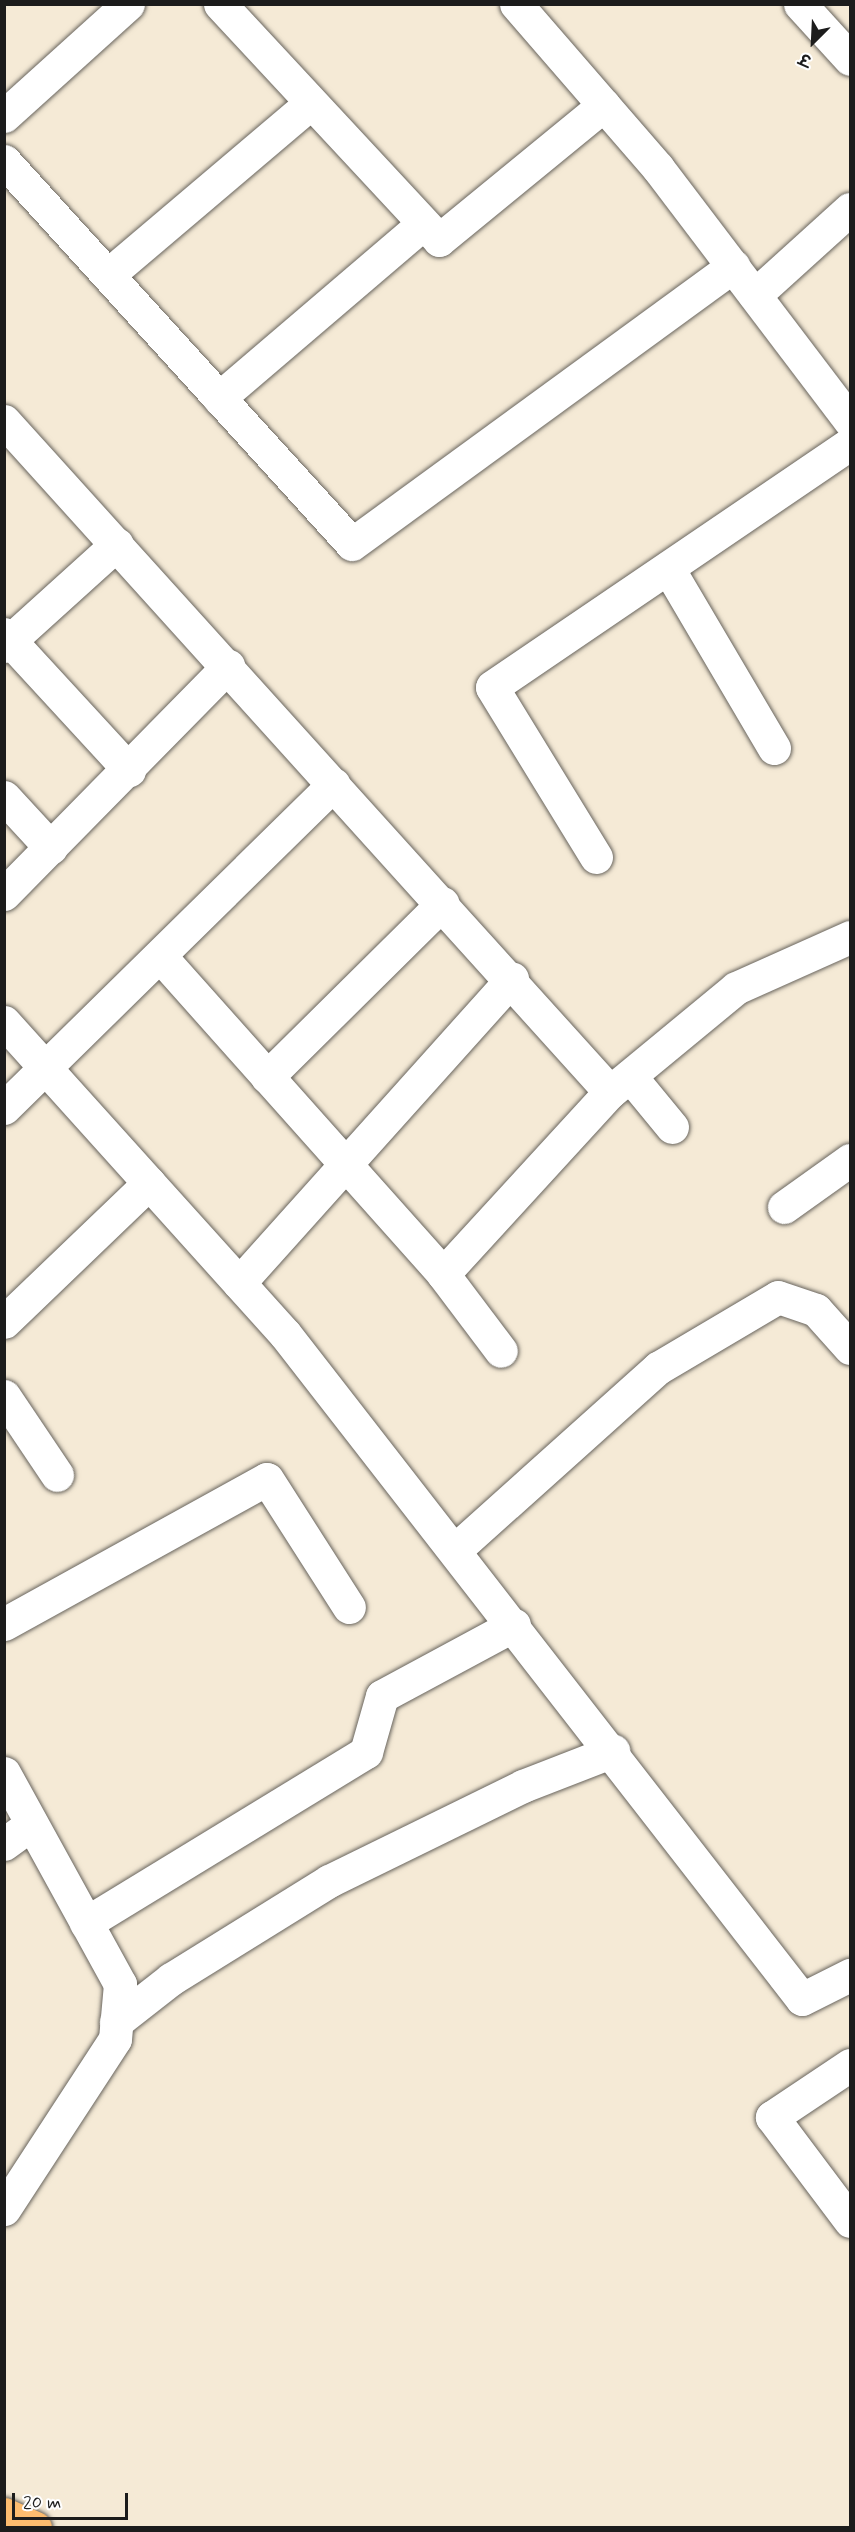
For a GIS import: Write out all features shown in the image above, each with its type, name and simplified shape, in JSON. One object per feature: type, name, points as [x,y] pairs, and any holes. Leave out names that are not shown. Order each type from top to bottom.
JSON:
[{"type":"main road","points":[[4,2514],[34,2528]]},
{"type":"street","points":[[4,116],[128,4]]},
{"type":"street","points":[[220,4],[439,240],[604,105]]},
{"type":"street","points":[[516,4],[604,105],[755,295],[850,421]]},
{"type":"street","points":[[800,4],[850,59]]},
{"type":"street","points":[[108,275],[311,103]]},
{"type":"street","points":[[4,161],[352,544],[733,267]]},
{"type":"street","points":[[755,295],[850,209]]},
{"type":"street","points":[[219,398],[423,224]]},
{"type":"street","points":[[6,425],[512,979],[620,1084],[672,1127]]},
{"type":"street","points":[[596,857],[492,687],[850,444]]},
{"type":"street","points":[[117,544],[7,640],[129,770]]},
{"type":"street","points":[[668,568],[774,748]]},
{"type":"street","points":[[4,894],[129,770],[228,666]]},
{"type":"street","points":[[4,1108],[334,784]]},
{"type":"street","points":[[4,797],[51,848]]},
{"type":"street","points":[[267,1077],[443,903]]},
{"type":"street","points":[[443,1274],[620,1084],[736,988],[850,938]]},
{"type":"street","points":[[160,956],[443,1274],[501,1351]]},
{"type":"street","points":[[239,1283],[512,979]]},
{"type":"street","points":[[4,1022],[239,1283],[514,1625],[802,1999],[850,1975]]},
{"type":"street","points":[[784,1207],[850,1160]]},
{"type":"street","points":[[4,1322],[149,1183]]},
{"type":"street","points":[[455,1550],[658,1368],[778,1297],[816,1310],[850,1348]]},
{"type":"street","points":[[4,1396],[57,1475]]},
{"type":"street","points":[[4,1624],[267,1479],[349,1607]]},
{"type":"street","points":[[86,1923],[366,1752],[382,1696],[514,1625]]},
{"type":"street","points":[[116,2022],[171,1979],[329,1881],[523,1786],[613,1751]]},
{"type":"street","points":[[4,1773],[120,1984],[115,2039],[4,2209]]},
{"type":"street","points":[[4,1844],[32,1824]]},
{"type":"street","points":[[850,2065],[772,2117],[850,2221]]}]
